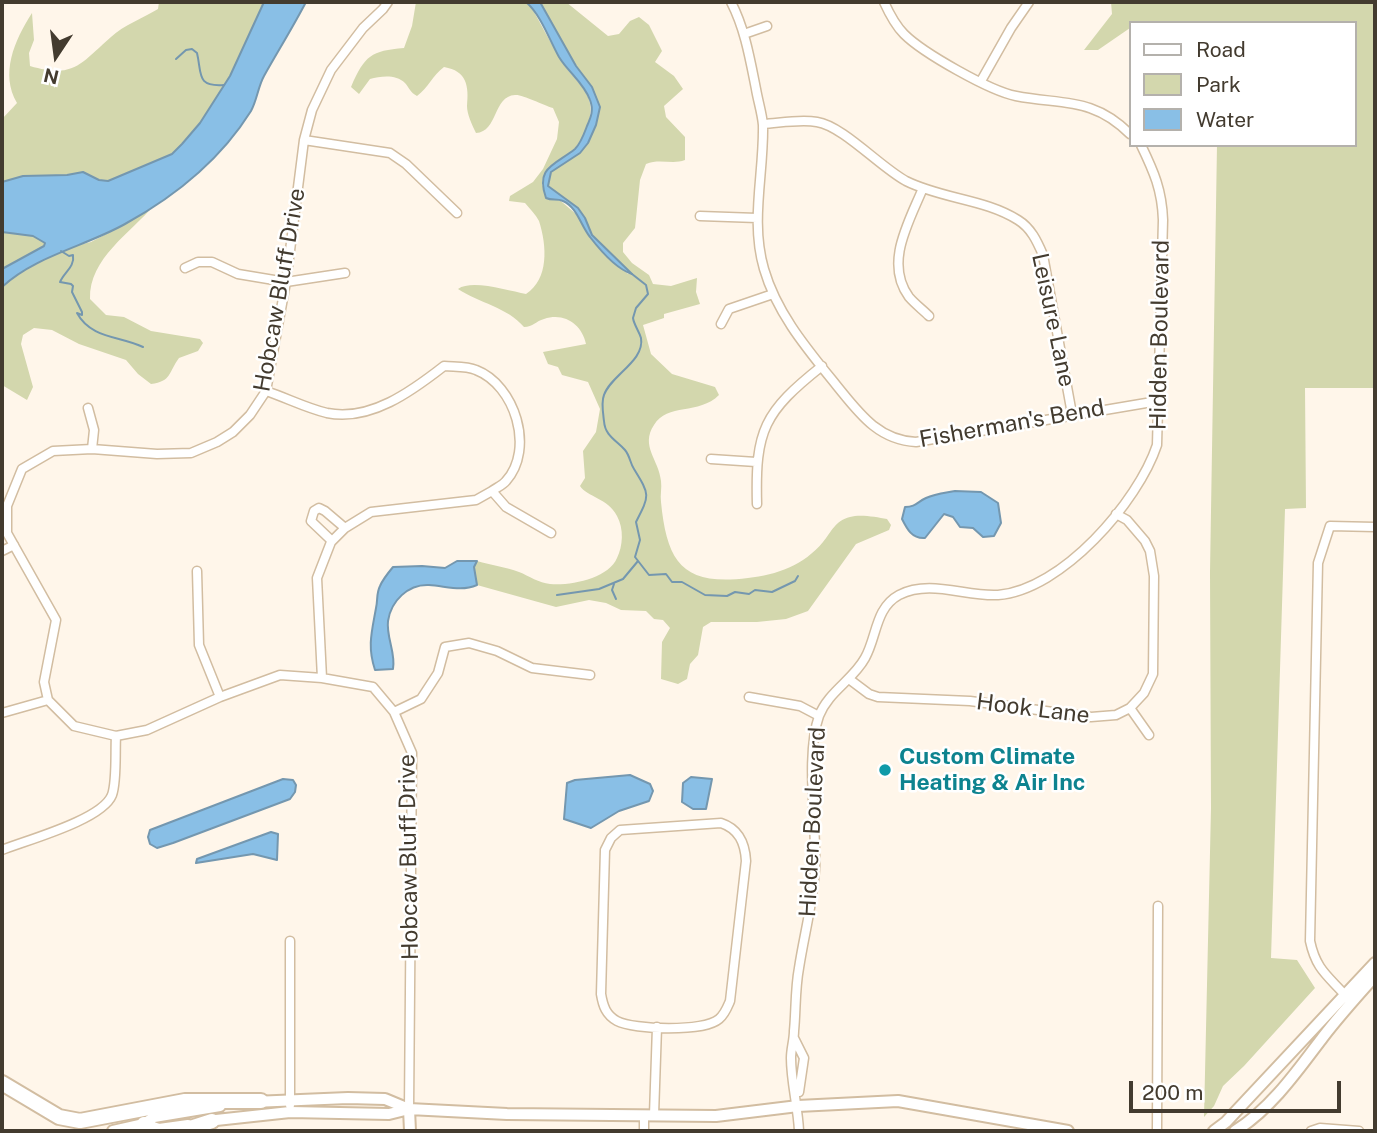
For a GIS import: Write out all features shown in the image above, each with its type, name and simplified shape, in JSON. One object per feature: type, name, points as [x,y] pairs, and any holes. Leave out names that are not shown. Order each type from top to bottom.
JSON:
[{"type":"highway","points":[[2,1083],[60,1117],[80,1121],[185,1101],[261,1101]]},
{"type":"highway","points":[[181,1131],[212,1121]]},
{"type":"main road","points":[[1214,1131],[1226,1122],[1375,963]]},
{"type":"main road","points":[[1236,1131],[1250,1122],[1308,1058],[1375,976]]},
{"type":"main road","points":[[145,1128],[154,1117],[290,1099],[385,1100],[409,1110]]},
{"type":"main road","points":[[113,1131],[159,1129],[290,1112],[389,1114],[409,1110],[716,1116],[797,1106],[873,1101],[908,1102],[1068,1131]]},
{"type":"main road","points":[[409,1110],[410,1131]]},
{"type":"street","name":"Hobcaw Bluff Drive","points":[[388,2],[363,28],[331,70],[312,110],[304,140],[286,282],[266,391],[256,408],[233,432],[191,453],[157,454],[92,449],[53,451],[22,469],[7,506],[7,533],[56,620],[44,682],[48,700],[75,726],[116,736],[147,730],[220,697],[280,675],[322,678],[373,687],[394,712],[412,753],[409,1110]]},
{"type":"street","name":"Fisherman's Bend","points":[[731,2],[744,34],[763,124],[757,218],[761,257],[773,294],[797,335],[863,418],[877,430],[905,442],[930,441],[1158,401]]},
{"type":"street","points":[[884,2],[904,34],[931,53],[981,81],[1016,96],[1086,105],[1128,133]]},
{"type":"street","points":[[981,81],[1028,2]]},
{"type":"street","points":[[744,34],[767,26]]},
{"type":"street","name":"Leisure Lane","points":[[763,124],[818,122],[839,131],[904,180],[999,210],[1021,222],[1034,234],[1043,255],[1072,414]]},
{"type":"street","points":[[304,140],[390,153],[406,164],[457,213]]},
{"type":"street","name":"Hidden Boulevard","points":[[799,1131],[797,1106],[804,1058],[794,1036],[798,971],[813,898],[813,761],[819,716],[832,694],[864,660],[879,617],[898,596],[929,588],[983,595],[1000,595],[1021,589],[1067,564],[1094,540],[1134,493],[1152,462],[1157,445],[1162,197],[1156,176],[1142,147]]},
{"type":"street","points":[[923,188],[902,237],[897,263],[909,297],[929,316]]},
{"type":"street","points":[[700,216],[757,218]]},
{"type":"street","points":[[185,268],[207,261],[238,274],[286,282],[345,273]]},
{"type":"street","points":[[720,324],[729,309],[773,294]]},
{"type":"street","points":[[266,391],[304,406],[330,413],[354,415],[389,402],[444,366],[476,369],[499,384],[517,417],[519,447],[515,465],[506,482],[475,500],[371,512],[345,528],[332,541],[317,578],[322,678]]},
{"type":"street","points":[[757,504],[756,462],[771,415],[786,397],[822,366]]},
{"type":"street","points":[[88,408],[94,430],[92,449]]},
{"type":"street","points":[[711,459],[756,462]]},
{"type":"street","points":[[492,491],[506,507],[551,533]]},
{"type":"street","points":[[332,541],[311,520],[314,511],[319,508],[325,511],[345,528]]},
{"type":"street","points":[[1116,514],[1127,520],[1144,541],[1153,561],[1153,674],[1144,693],[1130,708],[1149,735]]},
{"type":"street","points":[[1345,995],[1314,959],[1310,941],[1318,563],[1330,526],[1375,527]]},
{"type":"street","points":[[2,551],[14,545]]},
{"type":"street","points":[[197,571],[199,645],[220,697]]},
{"type":"street","points":[[394,712],[421,699],[438,673],[445,647],[469,643],[497,650],[532,668],[590,675]]},
{"type":"street","name":"Hook Lane","points":[[849,679],[869,694],[878,697],[970,701],[1091,718],[1116,715],[1130,708]]},
{"type":"street","points":[[749,697],[800,706],[819,716]]},
{"type":"street","points":[[2,713],[48,700]]},
{"type":"street","points":[[2,850],[92,816],[105,806],[113,794],[116,736]]},
{"type":"street","points":[[725,824],[741,838],[746,861],[730,1001],[718,1020],[708,1025],[657,1027],[631,1026],[616,1021],[604,1009],[601,988],[605,850],[611,838],[621,830],[725,824]]},
{"type":"street","points":[[1157,1131],[1158,906]]},
{"type":"street","points":[[290,941],[290,1112]]},
{"type":"street","points":[[644,1131],[649,1115],[657,1027]]},
{"type":"street","points":[[1311,1131],[1320,1128],[1359,1131]]},
{"type":"green space","points":[[159,2],[264,2],[230,76],[200,123],[182,144],[172,154],[108,181],[99,180],[83,172],[23,176],[2,182],[2,119],[17,103],[10,81],[11,58],[32,13],[34,40],[29,53],[30,66],[57,71],[75,67],[116,33],[158,9]]},
{"type":"green space","points":[[416,2],[529,3],[561,60],[584,90],[591,106],[587,127],[580,142],[574,150],[549,168],[542,185],[576,214],[591,238],[628,274],[630,272],[592,235],[585,218],[548,186],[551,172],[580,153],[596,125],[592,87],[576,66],[540,2],[566,2],[608,36],[619,34],[630,21],[639,17],[649,25],[662,51],[655,62],[674,76],[683,89],[664,106],[666,117],[685,137],[685,160],[646,164],[640,180],[635,228],[623,243],[623,252],[632,263],[649,275],[653,284],[671,286],[697,278],[696,292],[700,304],[664,314],[664,318],[643,325],[651,354],[672,374],[715,387],[719,395],[702,405],[667,414],[660,418],[650,433],[650,446],[660,473],[661,502],[668,541],[682,566],[693,574],[708,578],[726,580],[759,577],[799,563],[816,550],[837,524],[850,517],[887,519],[891,525],[889,530],[856,544],[808,611],[786,619],[711,622],[703,627],[698,655],[690,664],[687,679],[678,684],[661,679],[662,642],[670,628],[663,620],[654,619],[646,611],[621,610],[606,603],[589,600],[556,607],[477,585],[474,567],[477,561],[514,570],[546,583],[568,584],[598,576],[613,565],[617,558],[622,532],[613,510],[580,486],[585,478],[583,451],[596,432],[600,409],[588,382],[562,375],[558,367],[548,364],[543,352],[586,344],[581,331],[571,322],[559,317],[544,319],[524,327],[501,310],[458,289],[481,285],[526,294],[539,280],[544,261],[544,241],[539,221],[525,203],[509,201],[510,196],[533,182],[543,169],[557,139],[559,122],[553,108],[522,96],[508,97],[488,127],[476,133],[468,112],[465,80],[452,69],[444,67],[417,96],[405,83],[393,77],[370,79],[359,94],[351,87],[370,57],[376,53],[404,48],[412,26]]},
{"type":"green space","points":[[1111,2],[1375,2],[1375,388],[1305,388],[1306,508],[1285,509],[1271,958],[1297,960],[1315,988],[1223,1086],[1214,1106],[1204,1117],[1211,808],[1210,572],[1217,147],[1356,147],[1356,21],[1128,21],[1128,29],[1098,50],[1084,50],[1112,14]]},
{"type":"green space","points":[[154,205],[104,259],[96,271],[90,299],[106,315],[124,317],[151,331],[200,339],[203,343],[198,351],[179,358],[169,376],[163,381],[151,384],[126,360],[79,344],[52,330],[34,328],[23,335],[21,344],[33,387],[27,400],[2,385],[2,287],[11,278],[66,248],[91,242]]},
{"type":"green space","points":[[2,232],[33,236],[45,242],[44,246],[2,269]]},
{"type":"water","points":[[264,2],[306,2],[264,76],[251,111],[226,145],[211,161],[161,202],[110,232],[30,267],[2,287],[2,269],[45,243],[33,236],[2,232],[2,182],[23,176],[83,172],[99,180],[108,181],[172,154],[200,123],[230,76]]},
{"type":"water","points":[[526,2],[540,2],[576,66],[592,87],[600,107],[588,143],[580,153],[551,172],[548,186],[578,208],[592,235],[632,274],[614,264],[603,253],[568,204],[546,198],[543,188],[545,173],[579,144],[590,120],[592,107],[584,88],[559,57],[540,20]]},
{"type":"water","points":[[955,491],[981,492],[998,503],[1001,523],[994,536],[983,537],[973,528],[960,527],[953,517],[944,514],[925,538],[911,533],[902,519],[905,507],[933,495]]},
{"type":"water","points":[[457,561],[477,561],[474,567],[477,585],[459,588],[421,585],[402,595],[393,607],[388,621],[393,669],[375,670],[371,653],[372,631],[378,592],[387,574],[393,567],[445,568]]},
{"type":"water","points":[[630,775],[650,784],[653,791],[649,801],[619,811],[591,828],[564,819],[567,783]]},
{"type":"water","points":[[691,777],[712,779],[706,809],[693,809],[682,802],[683,783]]},
{"type":"water","points":[[283,779],[293,780],[296,785],[290,799],[173,843],[157,848],[150,844],[150,830]]},
{"type":"water","points":[[271,832],[278,834],[277,860],[253,854],[196,863],[197,859]]},
{"type":"waterway","points":[[176,59],[186,50],[192,49],[197,53],[204,81],[224,85]]},
{"type":"waterway","points":[[61,251],[69,256],[73,255],[71,266],[60,282],[73,286],[72,292],[82,315],[77,313],[83,321],[90,328],[107,336],[143,347]]},
{"type":"waterway","points":[[632,274],[646,285],[648,294],[636,308],[633,318],[641,338],[641,346],[633,361],[608,388],[602,404],[606,430],[627,452],[645,490],[646,500],[636,522],[640,540],[635,557],[649,575],[666,574],[672,582],[682,582],[705,595],[727,596],[735,592],[749,594],[755,590],[772,592],[795,581],[798,576]]},
{"type":"waterway","points":[[557,595],[599,589],[623,579],[638,561]]},
{"type":"waterway","points":[[614,584],[612,590],[616,599]]},
{"type":"place","name":"Custom Climate Heating & Air Inc","points":[[885,770]]}]
